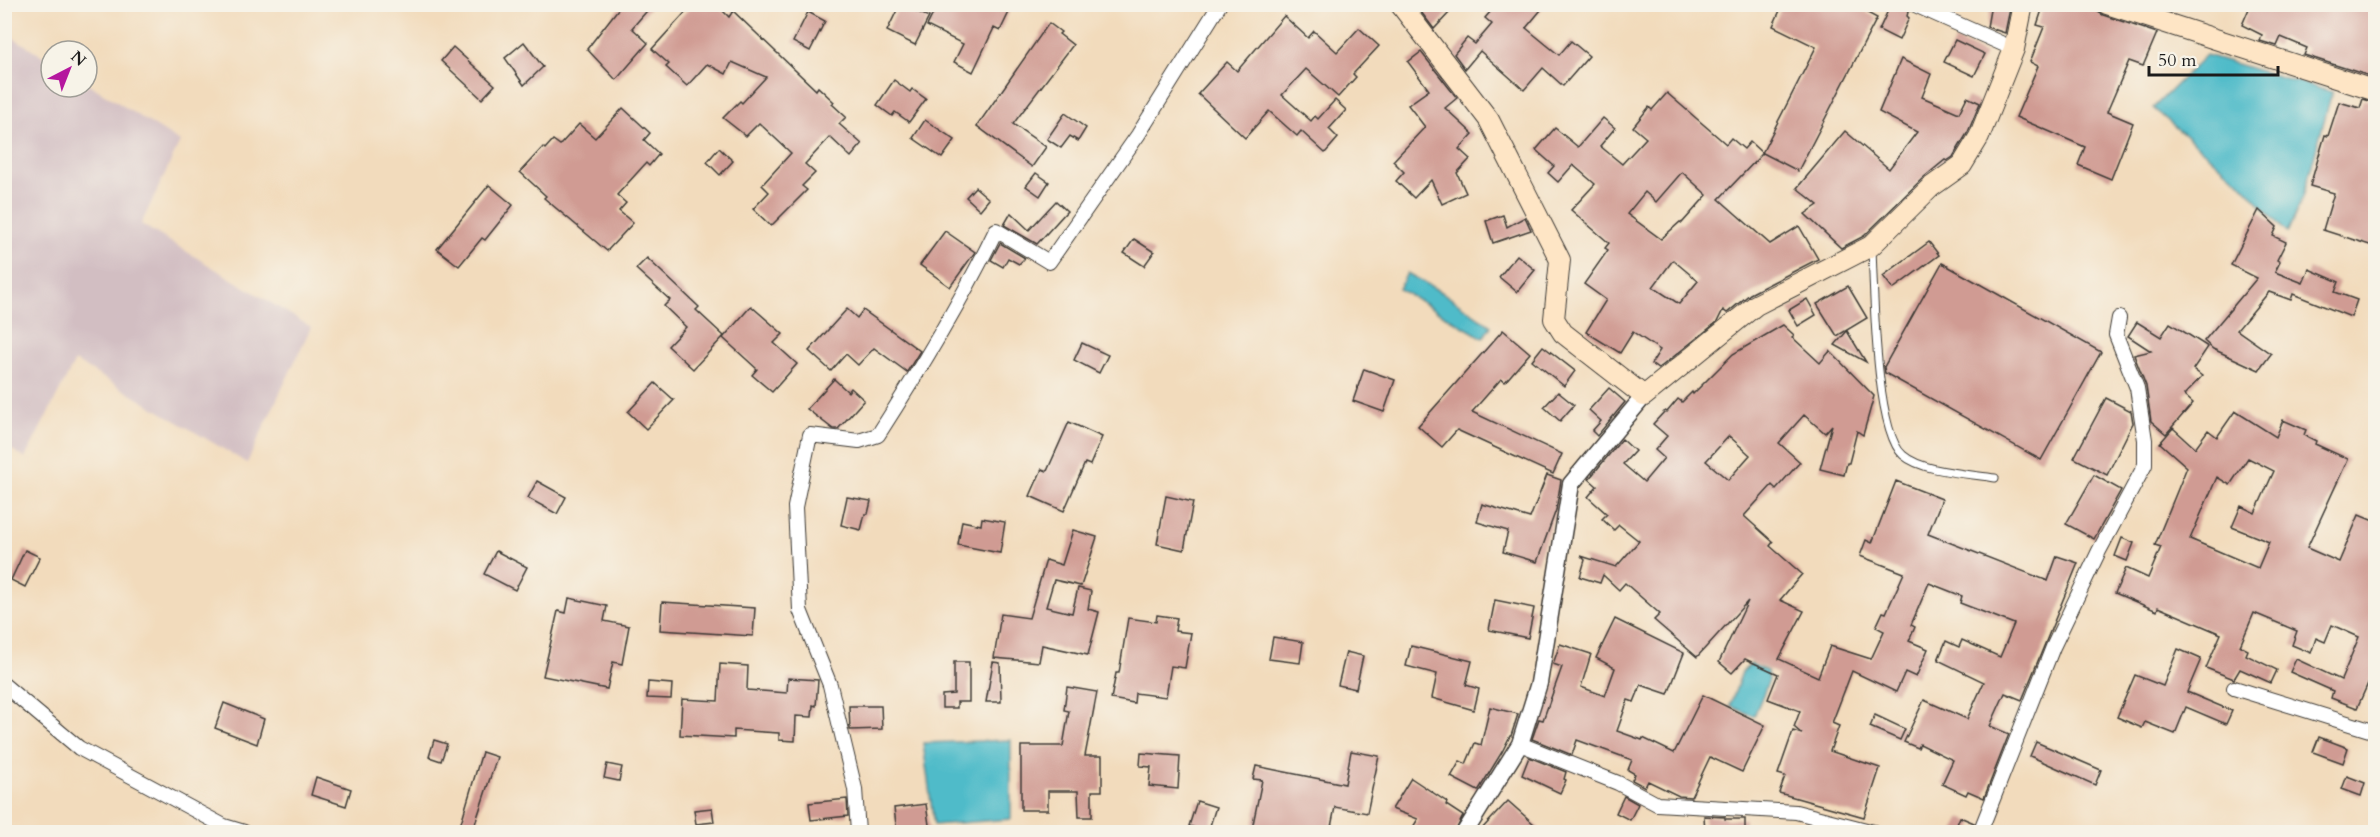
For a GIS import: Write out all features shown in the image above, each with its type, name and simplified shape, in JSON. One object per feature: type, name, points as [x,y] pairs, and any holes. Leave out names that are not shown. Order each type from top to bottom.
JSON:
[{"type":"main road","points":[[1400,4],[1489,120],[1560,260],[1554,319],[1557,326],[1644,396],[1756,305],[1872,246],[1931,187],[1962,165],[1979,137],[2014,49],[2023,4]]},
{"type":"main road","points":[[2107,4],[2376,91]]},
{"type":"street","points":[[858,832],[855,789],[831,685],[800,610],[795,507],[810,435],[859,441],[878,435],[927,357],[977,270],[996,230],[1048,262],[1138,135],[1221,4]]},
{"type":"street","points":[[1913,4],[2014,49]]},
{"type":"street","points":[[1980,832],[2053,647],[2099,551],[2145,465],[2145,440],[2137,388],[2116,335],[2119,318]]},
{"type":"street","points":[[1465,832],[1520,744],[1539,683],[1571,484],[1644,396]]},
{"type":"street","points":[[4,685],[79,748],[224,826],[244,832]]},
{"type":"street","points":[[2234,688],[2376,732]]},
{"type":"street","points":[[1520,744],[1618,783],[1657,804],[1796,812],[1874,832]]},
{"type":"lane","points":[[1872,246],[1881,401],[1892,441],[1902,455],[1918,465],[1995,478]]},
{"type":"shaded area","points":[[4,32],[39,54],[39,99],[99,99],[99,91],[180,142],[141,224],[311,327],[247,463],[75,361],[25,458],[5,445]]},
{"type":"water","points":[[2206,55],[2332,92],[2303,197],[2287,233],[2242,184],[2153,108]]},
{"type":"water","points":[[1407,273],[1443,293],[1491,326],[1483,338],[1399,289]]},
{"type":"water","points":[[1751,664],[1767,671],[1769,680],[1754,716],[1730,706],[1742,672]]},
{"type":"water","points":[[1011,740],[1011,819],[934,825],[923,743]]},
{"type":"building","points":[[622,4],[653,4],[632,28],[648,43],[616,80],[587,49]]},
{"type":"building","points":[[693,4],[716,4],[729,17],[733,11],[816,90],[818,87],[834,102],[832,104],[846,117],[839,124],[862,144],[851,157],[830,137],[805,164],[815,173],[802,186],[807,190],[771,226],[753,209],[769,192],[762,185],[791,153],[759,123],[746,136],[723,118],[740,101],[742,103],[766,77],[732,62],[726,74],[707,64],[687,86],[666,67],[669,64],[652,49]]},
{"type":"building","points":[[900,4],[929,17],[915,45],[887,31]]},
{"type":"building","points":[[938,4],[1013,4],[1000,31],[994,28],[973,72],[954,62],[963,44],[927,26]]},
{"type":"building","points":[[1422,4],[1442,4],[1450,12],[1434,29],[1418,8]]},
{"type":"building","points":[[1497,4],[1546,4],[1526,28],[1559,55],[1571,41],[1589,56],[1563,86],[1543,68],[1524,90],[1480,51],[1465,69],[1454,54],[1467,38],[1475,44],[1492,24],[1485,18]]},
{"type":"building","points":[[1783,4],[1851,4],[1877,18],[1798,171],[1763,153],[1719,199],[1770,244],[1799,226],[1818,259],[1750,294],[1727,313],[1723,310],[1717,322],[1658,369],[1651,364],[1660,350],[1633,332],[1620,353],[1586,332],[1606,300],[1584,284],[1608,250],[1605,248],[1609,243],[1571,210],[1595,184],[1573,165],[1558,182],[1548,173],[1554,166],[1536,150],[1555,128],[1578,147],[1603,118],[1615,128],[1600,146],[1622,164],[1646,138],[1633,127],[1649,107],[1652,110],[1667,93],[1726,144],[1731,138],[1744,149],[1750,142],[1762,153],[1816,47],[1773,26]],"holes":[[[1682,172],[1707,195],[1682,223],[1680,222],[1661,239],[1627,214],[1645,192],[1656,202]],[[1673,260],[1698,281],[1679,304],[1653,287]]]},
{"type":"building","points":[[1891,4],[1904,4],[1908,12],[1909,18],[1899,40],[1879,30]]},
{"type":"building","points":[[1991,4],[2011,4],[2005,33],[1987,27]]},
{"type":"building","points":[[2044,4],[2095,4],[2098,12],[2103,15],[2157,33],[2143,66],[2129,61],[2107,112],[2133,123],[2111,179],[2078,165],[2085,147],[2016,117],[2038,66],[2030,62],[2044,27],[2037,25]]},
{"type":"building","points":[[2251,4],[2376,4],[2376,78],[2304,55],[2307,48],[2281,37],[2277,46],[2260,41],[2262,35],[2242,25]]},
{"type":"building","points":[[808,12],[825,21],[810,51],[793,42]]},
{"type":"building","points":[[1284,16],[1308,38],[1314,31],[1337,52],[1359,28],[1379,46],[1353,74],[1356,77],[1338,97],[1306,69],[1282,95],[1311,121],[1315,116],[1318,119],[1335,100],[1346,110],[1329,129],[1338,138],[1325,153],[1301,131],[1297,136],[1269,111],[1245,138],[1198,94],[1227,62],[1237,71]]},
{"type":"building","points":[[1049,23],[1073,45],[1013,124],[1046,147],[1032,167],[977,126]]},
{"type":"building","points":[[1955,40],[1985,54],[1974,76],[1944,62]]},
{"type":"building","points":[[524,42],[543,67],[524,85],[505,58]]},
{"type":"building","points":[[453,47],[495,85],[482,99],[441,61]]},
{"type":"building","points":[[1421,52],[1457,98],[1445,108],[1473,134],[1459,149],[1470,159],[1457,173],[1466,193],[1442,204],[1431,180],[1414,198],[1396,181],[1404,172],[1393,161],[1425,127],[1408,105],[1429,90],[1408,62]]},
{"type":"building","points":[[1901,59],[1931,74],[1922,97],[1959,113],[1967,97],[1980,103],[1968,132],[1953,157],[1945,160],[1923,178],[1864,236],[1841,248],[1805,214],[1818,205],[1797,188],[1845,131],[1889,169],[1917,132],[1879,112]]},
{"type":"building","points":[[894,80],[910,92],[912,89],[926,99],[909,122],[895,112],[892,116],[877,105]]},
{"type":"building","points":[[2363,99],[2376,103],[2376,247],[2323,230],[2334,193],[2310,186],[2325,135],[2328,136],[2339,102],[2360,108]]},
{"type":"building","points":[[623,108],[650,133],[644,140],[659,154],[649,166],[646,163],[617,195],[626,203],[619,211],[633,223],[607,251],[544,198],[546,196],[520,172],[543,147],[545,149],[553,140],[560,145],[579,124],[595,138]]},
{"type":"building","points":[[1065,113],[1086,128],[1078,141],[1070,136],[1061,148],[1047,139]]},
{"type":"building","points":[[925,120],[955,140],[942,158],[913,138]]},
{"type":"building","points":[[719,148],[733,161],[720,175],[707,162]]},
{"type":"building","points":[[1036,173],[1049,182],[1040,196],[1026,186]]},
{"type":"building","points":[[489,185],[513,205],[485,240],[482,238],[459,266],[437,249]]},
{"type":"building","points":[[975,187],[989,199],[980,210],[966,197]]},
{"type":"building","points":[[1056,201],[1067,211],[1037,244],[1004,225],[1011,213],[1029,230]]},
{"type":"building","points":[[2259,210],[2277,227],[2273,236],[2286,242],[2277,260],[2280,262],[2275,272],[2303,283],[2309,269],[2339,282],[2335,292],[2357,300],[2351,317],[2293,294],[2291,300],[2269,292],[2237,330],[2271,354],[2259,370],[2213,349],[2204,341],[2257,278],[2231,265]]},
{"type":"building","points":[[1503,215],[1507,227],[1525,217],[1531,230],[1493,243],[1486,221]]},
{"type":"building","points":[[945,231],[975,252],[950,287],[920,265]]},
{"type":"building","points":[[1134,239],[1154,252],[1144,266],[1124,253]]},
{"type":"building","points":[[1929,242],[1939,255],[1893,289],[1883,276]]},
{"type":"building","points":[[1000,243],[1025,258],[1019,264],[1008,258],[1003,267],[991,260]]},
{"type":"building","points":[[1517,255],[1535,270],[1517,292],[1499,277]]},
{"type":"building","points":[[647,258],[699,307],[696,310],[724,336],[693,369],[668,346],[686,327],[664,306],[670,300],[636,269]]},
{"type":"building","points":[[1942,263],[2101,352],[2041,460],[1885,373],[1884,367]]},
{"type":"building","points":[[1848,286],[1867,318],[1837,336],[1817,304]]},
{"type":"building","points":[[1807,299],[1816,315],[1798,326],[1789,310]]},
{"type":"building","points":[[751,306],[783,334],[774,343],[797,364],[772,392],[752,375],[757,369],[723,338]]},
{"type":"building","points":[[847,309],[857,318],[863,310],[920,351],[907,372],[874,348],[858,365],[846,354],[831,371],[809,351]]},
{"type":"building","points":[[2137,322],[2161,337],[2170,323],[2208,347],[2193,369],[2202,376],[2184,395],[2193,403],[2166,434],[2151,421],[2146,386],[2134,355],[2151,351],[2128,336]]},
{"type":"building","points":[[1783,325],[1794,335],[1792,337],[1820,363],[1830,351],[1874,396],[1863,435],[1857,431],[1844,475],[1820,469],[1832,425],[1825,433],[1804,415],[1779,443],[1800,462],[1776,489],[1772,485],[1744,516],[1773,542],[1770,546],[1802,574],[1780,600],[1804,611],[1779,659],[1818,677],[1830,646],[1871,659],[1884,631],[1876,627],[1883,612],[1886,613],[1904,573],[1860,556],[1866,540],[1872,543],[1896,481],[1942,499],[1928,534],[2048,581],[2057,556],[2078,563],[2022,700],[2005,693],[1990,726],[2009,734],[1984,798],[1968,791],[1966,795],[1942,784],[1953,760],[1920,744],[1918,748],[1904,742],[1924,700],[1967,719],[1984,682],[1938,660],[1946,641],[1959,647],[1962,640],[2000,657],[2014,624],[1960,603],[1962,596],[1929,583],[1911,625],[1915,627],[1909,641],[1928,649],[1916,677],[1905,672],[1896,692],[1852,671],[1832,723],[1839,726],[1830,751],[1880,768],[1864,817],[1779,793],[1785,776],[1778,774],[1793,731],[1802,734],[1794,727],[1800,711],[1768,699],[1778,674],[1745,659],[1732,673],[1719,662],[1748,601],[1697,657],[1654,620],[1660,614],[1625,583],[1619,590],[1603,575],[1600,583],[1580,577],[1585,560],[1581,556],[1616,567],[1639,541],[1619,525],[1614,530],[1602,519],[1607,514],[1588,497],[1597,486],[1589,479],[1622,439],[1635,451],[1623,464],[1644,482],[1664,458],[1655,450],[1667,436],[1653,424],[1678,399],[1682,402],[1692,392],[1693,394],[1733,354]],"holes":[[[1729,436],[1750,455],[1728,480],[1706,461]]]},
{"type":"building","points":[[1503,330],[1530,353],[1505,382],[1501,379],[1472,412],[1562,454],[1553,474],[1457,430],[1442,447],[1418,426]]},
{"type":"building","points":[[1847,331],[1866,362],[1835,345]]},
{"type":"building","points":[[1082,343],[1108,355],[1099,373],[1074,360]]},
{"type":"building","points":[[1543,346],[1575,371],[1564,386],[1532,360]]},
{"type":"building","points":[[1364,369],[1395,380],[1384,412],[1353,401]]},
{"type":"building","points":[[834,379],[848,392],[851,388],[864,400],[838,429],[833,429],[807,409]]},
{"type":"building","points":[[655,383],[674,400],[646,429],[628,412]]},
{"type":"building","points":[[1609,388],[1625,402],[1597,436],[1592,431],[1601,421],[1589,410]]},
{"type":"building","points":[[1558,392],[1574,405],[1560,421],[1544,407]]},
{"type":"building","points":[[2106,398],[2131,411],[2133,423],[2107,475],[2074,458]]},
{"type":"building","points":[[2235,411],[2276,437],[2283,420],[2306,430],[2304,435],[2316,441],[2315,444],[2348,459],[2307,548],[2339,562],[2359,515],[2376,522],[2376,681],[2370,679],[2357,708],[2331,698],[2333,691],[2290,672],[2296,659],[2341,680],[2359,637],[2332,625],[2325,642],[2316,638],[2311,653],[2292,645],[2297,631],[2254,613],[2240,646],[2248,650],[2246,655],[2277,670],[2271,683],[2240,669],[2234,679],[2206,668],[2221,634],[2158,607],[2157,611],[2115,593],[2126,568],[2148,578],[2161,547],[2155,545],[2187,467],[2160,443],[2173,428],[2195,448],[2208,430],[2217,437]],"holes":[[[2248,458],[2274,471],[2255,513],[2241,506],[2232,527],[2269,542],[2258,568],[2190,539],[2217,477],[2230,485]]]},
{"type":"building","points":[[1069,422],[1102,437],[1090,465],[1085,463],[1064,511],[1030,496],[1042,469],[1047,471]]},
{"type":"building","points":[[1547,475],[1561,480],[1556,510],[1537,562],[1503,552],[1508,531],[1477,522],[1482,504],[1530,518]]},
{"type":"building","points":[[2094,475],[2121,490],[2094,539],[2066,524]]},
{"type":"building","points":[[537,481],[566,497],[557,514],[528,498]]},
{"type":"building","points":[[1166,496],[1193,502],[1184,550],[1157,544]]},
{"type":"building","points":[[847,497],[871,501],[861,530],[841,525]]},
{"type":"building","points":[[982,518],[1005,522],[1000,553],[958,545],[962,521],[981,525]]},
{"type":"building","points":[[1073,530],[1097,537],[1081,586],[1054,580],[1046,607],[1072,613],[1078,588],[1091,591],[1088,609],[1099,612],[1088,655],[1042,645],[1039,662],[994,658],[1001,614],[1029,618],[1046,560],[1062,565]]},
{"type":"building","points":[[2122,538],[2134,543],[2127,561],[2115,556]]},
{"type":"building","points":[[25,550],[40,557],[25,587],[11,580]]},
{"type":"building","points":[[496,551],[527,567],[515,590],[484,574]]},
{"type":"building","points":[[569,598],[607,606],[604,621],[629,626],[622,664],[613,662],[607,689],[543,676],[558,611],[566,613]]},
{"type":"building","points":[[1495,600],[1534,608],[1528,638],[1489,630]]},
{"type":"building","points":[[662,602],[755,608],[753,636],[660,630]]},
{"type":"building","points":[[1157,615],[1177,618],[1175,631],[1191,633],[1185,668],[1171,666],[1166,697],[1135,693],[1134,703],[1111,699],[1116,673],[1119,673],[1128,618],[1156,622]]},
{"type":"building","points":[[1615,619],[1684,653],[1668,694],[1641,685],[1634,702],[1628,700],[1617,731],[1642,740],[1643,738],[1674,753],[1703,695],[1765,725],[1742,772],[1710,757],[1691,797],[1679,796],[1648,781],[1645,787],[1632,780],[1635,774],[1628,770],[1632,760],[1577,740],[1572,755],[1532,739],[1539,719],[1543,720],[1562,667],[1553,664],[1560,644],[1591,654],[1581,687],[1605,696],[1615,668],[1596,658]]},
{"type":"building","points":[[1273,637],[1303,642],[1300,663],[1269,659]]},
{"type":"building","points":[[1411,646],[1472,661],[1466,685],[1479,689],[1474,710],[1432,698],[1437,674],[1406,666]]},
{"type":"building","points":[[2178,649],[2201,659],[2187,692],[2232,711],[2226,724],[2186,707],[2175,734],[2145,722],[2142,728],[2117,717],[2135,675],[2163,686]]},
{"type":"building","points":[[1346,652],[1363,656],[1356,689],[1338,685]]},
{"type":"building","points":[[954,662],[969,662],[969,702],[957,702],[957,708],[942,708],[942,695],[954,694]]},
{"type":"building","points":[[993,662],[1000,663],[1001,702],[986,702]]},
{"type":"building","points":[[720,664],[748,666],[747,690],[787,693],[788,678],[818,680],[816,706],[813,705],[812,717],[796,716],[795,741],[779,740],[779,733],[734,730],[734,738],[680,735],[682,699],[718,701]]},
{"type":"building","points":[[648,682],[672,684],[671,699],[647,698]]},
{"type":"building","points":[[1067,687],[1097,692],[1085,756],[1102,756],[1102,791],[1092,791],[1092,817],[1079,817],[1078,791],[1048,791],[1048,810],[1021,810],[1021,746],[1063,746],[1069,711],[1064,710]]},
{"type":"building","points":[[224,703],[264,719],[257,744],[215,728]]},
{"type":"building","points":[[849,706],[881,706],[882,729],[850,730]]},
{"type":"building","points":[[1490,707],[1518,714],[1511,736],[1478,791],[1451,777],[1460,761],[1466,764],[1475,743],[1481,745]]},
{"type":"building","points":[[1875,715],[1905,729],[1900,740],[1870,727]]},
{"type":"building","points":[[2319,737],[2348,748],[2343,763],[2313,752]]},
{"type":"building","points":[[434,740],[447,744],[441,761],[429,757]]},
{"type":"building","points":[[2036,742],[2101,770],[2095,785],[2030,756]]},
{"type":"building","points":[[1351,751],[1379,756],[1367,813],[1335,807],[1330,832],[1268,832],[1252,829],[1262,780],[1253,779],[1256,766],[1345,784]]},
{"type":"building","points":[[482,752],[497,757],[473,830],[460,826]]},
{"type":"building","points":[[1141,753],[1180,756],[1178,789],[1149,786],[1151,767],[1140,766]]},
{"type":"building","points":[[1529,757],[1566,772],[1564,779],[1566,780],[1560,793],[1522,775]]},
{"type":"building","points":[[607,764],[622,767],[619,781],[604,778]]},
{"type":"building","points":[[2347,776],[2365,783],[2361,796],[2342,789]]},
{"type":"building","points":[[316,777],[351,789],[346,806],[311,795]]},
{"type":"building","points":[[1411,778],[1447,802],[1446,805],[1463,816],[1455,832],[1420,832],[1413,827],[1418,819],[1392,809]]},
{"type":"building","points":[[1624,796],[1638,804],[1630,820],[1616,813]]},
{"type":"building","points":[[847,799],[848,816],[811,820],[809,803]]},
{"type":"building","points":[[1197,801],[1216,807],[1208,832],[1189,826]]},
{"type":"building","points":[[1508,801],[1543,832],[1479,832]]},
{"type":"building","points":[[926,804],[930,832],[897,832],[894,808]]},
{"type":"building","points":[[712,808],[714,822],[696,824],[694,810]]},
{"type":"building","points":[[1704,816],[1745,819],[1745,832],[1705,832]]},
{"type":"building","points":[[1960,817],[1974,823],[1971,832],[1954,832]]}]
